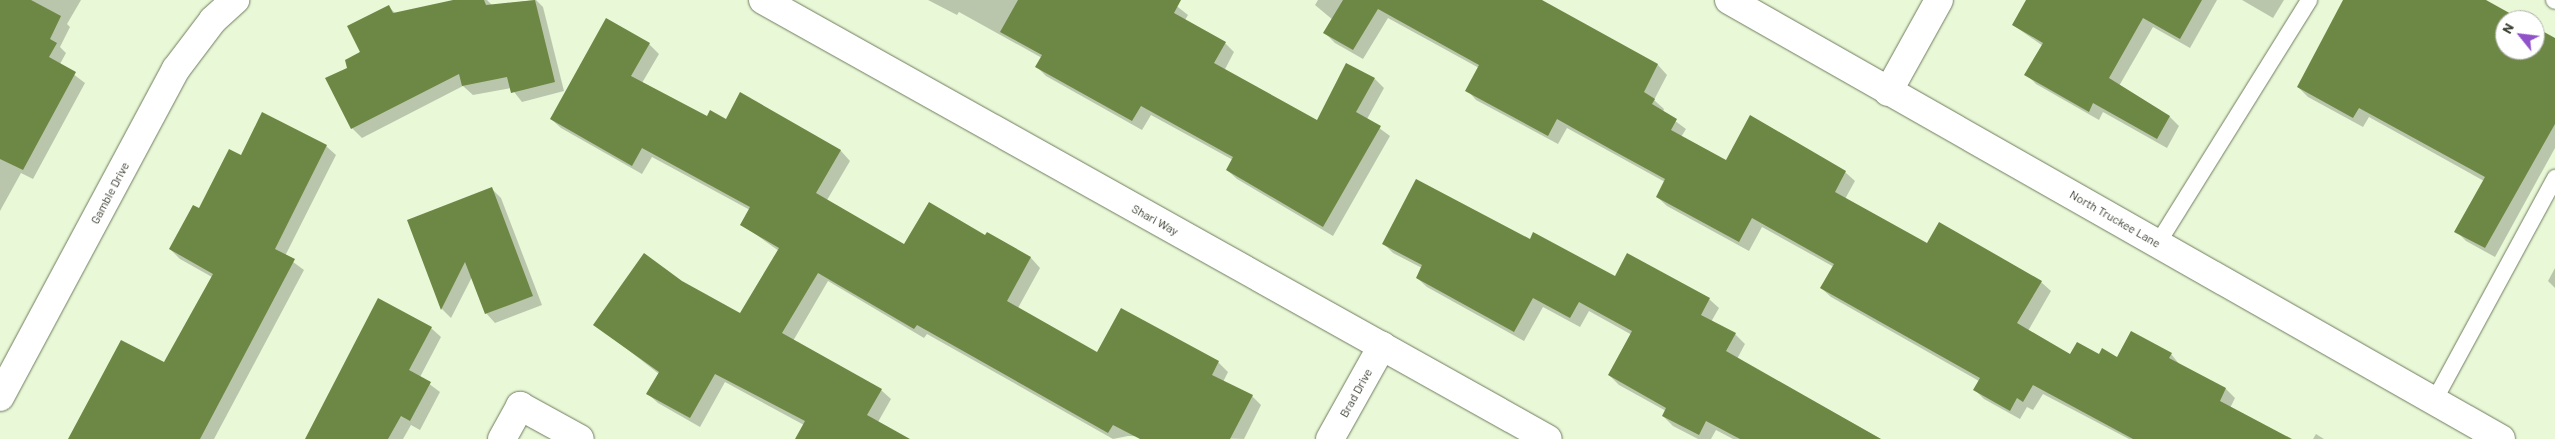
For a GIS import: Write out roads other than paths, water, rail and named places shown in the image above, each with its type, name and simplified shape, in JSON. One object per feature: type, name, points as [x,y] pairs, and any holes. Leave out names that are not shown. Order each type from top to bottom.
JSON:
[{"type":"street","name":"Gamble Drive","points":[[0,397],[176,69],[213,20],[234,0]]},
{"type":"street","name":"Shari Way","points":[[763,0],[1548,439]]},
{"type":"street","name":"North Truckee Lane","points":[[1729,0],[2501,439]]},
{"type":"street","points":[[1888,92],[1940,0]]},
{"type":"street","name":"Brad Drive","points":[[1330,439],[1382,346]]},
{"type":"street","points":[[502,439],[520,406],[580,439]]},
{"type":"lane","points":[[2158,243],[2309,0]]},
{"type":"lane","points":[[2434,401],[2555,178]]}]
